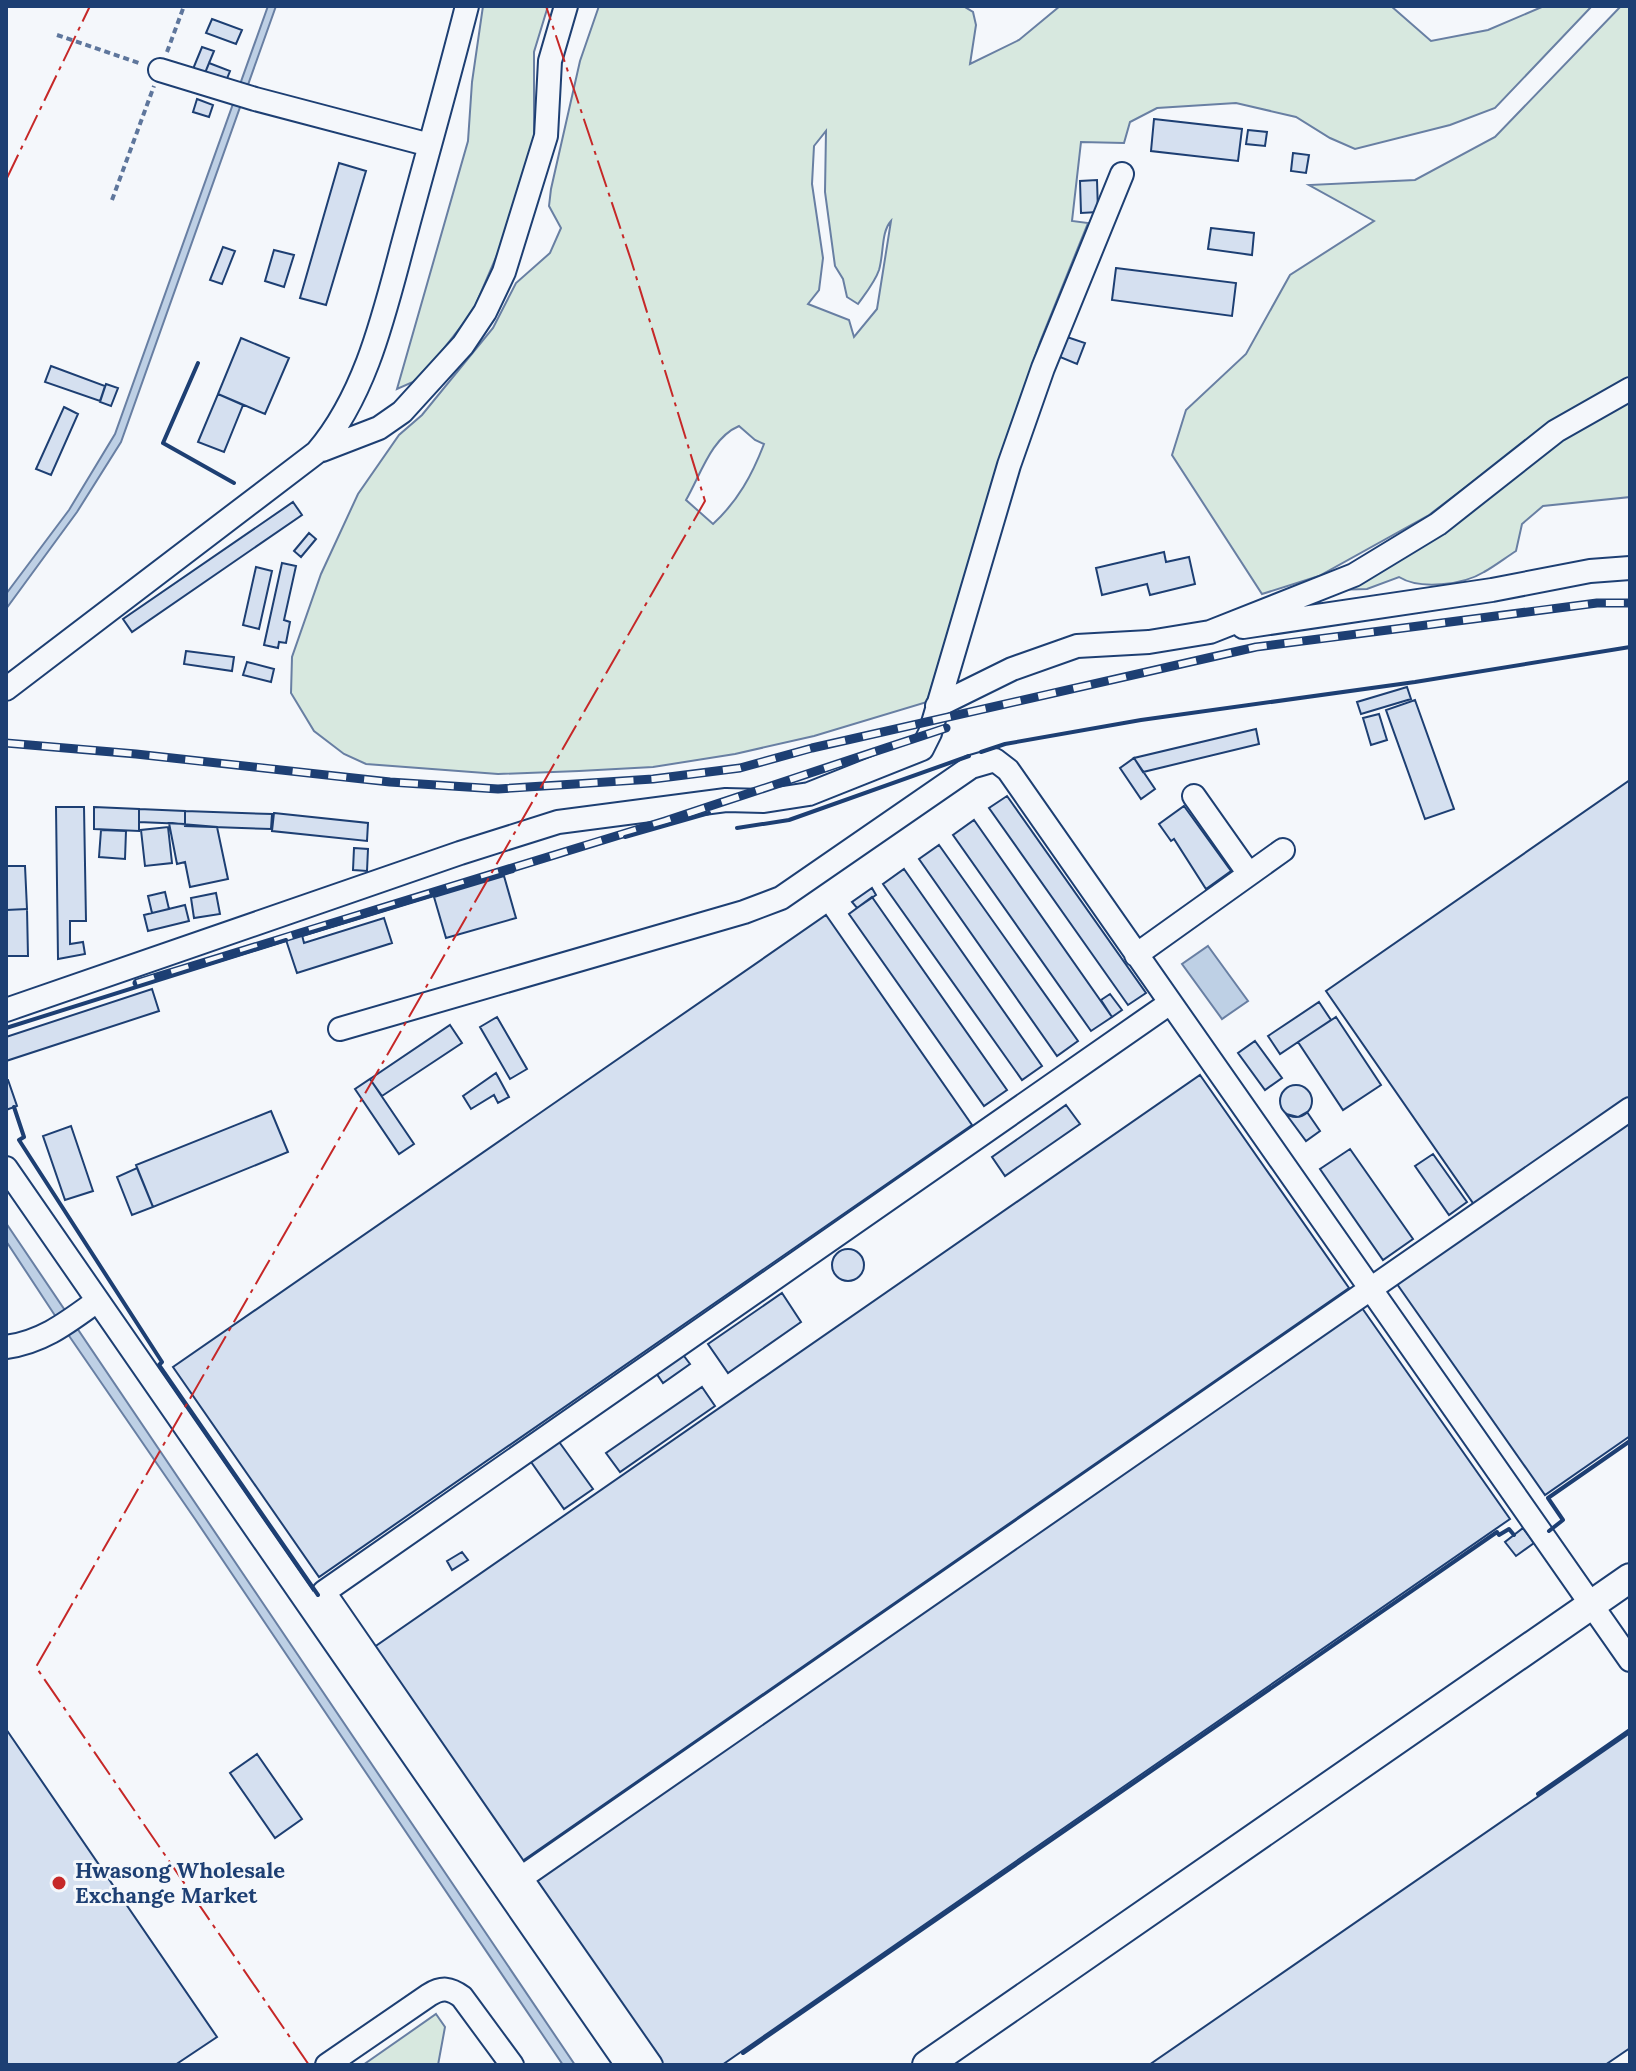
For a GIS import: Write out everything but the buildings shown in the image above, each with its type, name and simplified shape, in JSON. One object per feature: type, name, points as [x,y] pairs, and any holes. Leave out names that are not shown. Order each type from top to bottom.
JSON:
[{"type":"main road","points":[[927,2065],[1630,1578]]},
{"type":"street","points":[[6,689],[317,452],[338,428],[379,328],[467,6]]},
{"type":"street","points":[[317,452],[379,428],[402,412],[463,345],[485,312],[504,272],[546,136],[550,61],[566,6]]},
{"type":"street","points":[[160,70],[255,99],[430,145]]},
{"type":"street","points":[[6,1010],[558,822],[726,800],[764,801],[809,794],[922,749],[930,733],[1009,465],[1043,368],[1122,174]]},
{"type":"street","points":[[1210,632],[1354,575],[1438,524],[1556,431],[1630,389]]},
{"type":"street","points":[[937,706],[1012,669],[1077,646],[1149,642],[1492,590],[1590,571],[1630,568]]},
{"type":"street","points":[[340,1029],[744,912],[781,898],[971,767],[995,760],[1008,770],[1144,949],[1170,1003],[1630,1660]]},
{"type":"street","points":[[1194,796],[1249,874]]},
{"type":"street","points":[[1144,949],[1283,850]]},
{"type":"street","points":[[651,2065],[324,1592],[1170,1003]]},
{"type":"street","points":[[521,1878],[1630,1109]]},
{"type":"street","points":[[6,1168],[627,2065]]},
{"type":"street","points":[[6,1347],[29,1344],[67,1323],[97,1301]]},
{"type":"street","points":[[327,2065],[429,1995],[445,1989],[454,1990],[462,1997],[512,2065]]},
{"type":"path","points":[[112,200],[184,6]]},
{"type":"path","points":[[57,35],[160,70]]},
{"type":"shaded area","points":[[483,6],[548,6],[534,52],[534,149],[500,248],[473,311],[434,361],[413,382],[397,389],[468,141],[472,82]]},
{"type":"shaded area","points":[[599,6],[963,6],[973,12],[976,25],[970,64],[1019,40],[1060,6],[1391,6],[1431,41],[1488,30],[1544,6],[1592,6],[1495,108],[1450,125],[1355,149],[1296,117],[1236,103],[1157,108],[1130,122],[1124,143],[1081,142],[1072,221],[1088,223],[1040,342],[999,462],[927,702],[814,736],[735,754],[653,767],[498,774],[366,764],[344,754],[314,731],[291,693],[292,657],[321,574],[358,494],[399,435],[422,415],[493,328],[516,283],[550,253],[561,228],[549,206],[551,189],[580,61]],"holes":[[[826,131],[825,192],[835,266],[843,279],[847,297],[858,304],[877,274],[891,221],[877,309],[854,337],[849,320],[808,304],[819,290],[823,258],[812,184],[814,146]],[[739,426],[764,444],[743,487],[713,524],[686,500],[714,448]]]},
{"type":"shaded area","points":[[1621,6],[1630,6],[1630,377],[1544,428],[1429,515],[1319,576],[1262,594],[1172,455],[1186,410],[1246,354],[1290,275],[1374,221],[1309,185],[1415,180],[1495,137]]},
{"type":"shaded area","points":[[1630,398],[1630,497],[1543,506],[1522,524],[1516,551],[1484,572],[1465,580],[1430,585],[1399,577],[1367,589],[1336,590],[1559,438]]},
{"type":"shaded area","points":[[436,2014],[445,2027],[438,2065],[363,2065]]},
{"type":"water","points":[[268,6],[276,6],[121,442],[77,512],[6,609],[6,594],[69,510],[115,434]]},
{"type":"water","points":[[1208,946],[1248,1001],[1222,1019],[1182,964]]},
{"type":"water","points":[[6,1223],[575,2065],[563,2065],[54,1314],[6,1241]]},
{"type":"railway","points":[[6,743],[390,782],[498,789],[653,779],[740,768],[812,748],[1256,647],[1597,603],[1630,603]]},
{"type":"railway","points":[[137,983],[665,821],[946,728]]},
{"type":"wall","points":[[198,363],[163,443],[234,483]]},
{"type":"wall","points":[[981,752],[1005,744],[1141,720],[1415,682],[1630,647]]},
{"type":"wall","points":[[737,828],[789,820],[969,756]]},
{"type":"wall","points":[[625,837],[709,813]]},
{"type":"wall","points":[[302,935],[513,871]]},
{"type":"wall","points":[[6,1028],[286,940]]},
{"type":"wall","points":[[14,1107],[24,1137],[19,1140],[162,1362],[159,1365],[318,1595]]},
{"type":"wall","points":[[1549,1531],[1563,1520],[1548,1498],[1630,1441]]},
{"type":"wall","points":[[743,2053],[1497,1532],[1499,1535],[1509,1529],[1514,1535]]},
{"type":"wall","points":[[1538,1794],[1630,1730]]},
{"type":"power","points":[[6,180],[90,6]]},
{"type":"power","points":[[309,2065],[36,1667],[705,501],[631,260],[546,6]]},
{"type":"place","name":"Hwasong Wholesale Exchange Market","points":[[59,1883]]}]
